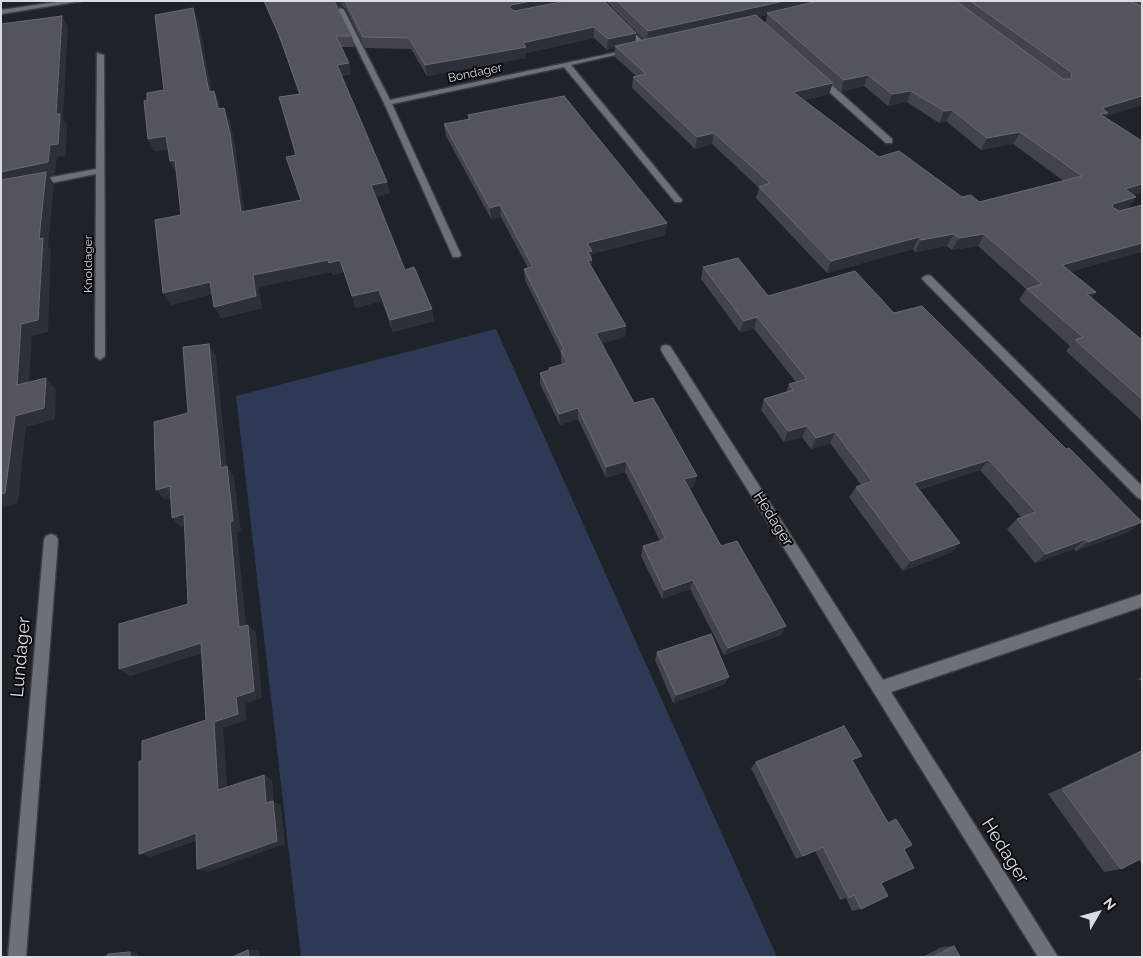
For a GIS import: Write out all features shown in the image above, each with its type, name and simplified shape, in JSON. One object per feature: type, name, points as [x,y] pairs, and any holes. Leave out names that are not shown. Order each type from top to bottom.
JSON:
[{"type":"street","points":[[1,14],[76,2]]},
{"type":"street","points":[[590,4],[599,2],[646,47]]},
{"type":"street","points":[[341,10],[388,103],[456,255]]},
{"type":"street","name":"Bondager","points":[[388,103],[566,66],[655,45]]},
{"type":"street","name":"Knoldager","points":[[100,56],[100,356]]},
{"type":"street","points":[[566,66],[678,200]]},
{"type":"street","points":[[813,73],[889,141]]},
{"type":"street","points":[[28,184],[100,171]]},
{"type":"street","points":[[926,278],[1142,494]]},
{"type":"street","name":"Hedager","points":[[666,349],[1049,957]]},
{"type":"street","name":"Lundager","points":[[17,957],[51,540]]},
{"type":"street","points":[[880,688],[1142,600]]},
{"type":"shaded area","points":[[496,329],[777,957],[301,957],[236,396]]},
{"type":"building","points":[[264,1],[334,1],[352,36],[336,36],[349,63],[337,65],[387,182],[371,185],[405,270],[414,267],[432,309],[390,320],[379,290],[352,296],[340,260],[329,263],[328,260],[253,275],[256,296],[214,307],[210,282],[163,293],[155,220],[181,215],[175,160],[170,161],[166,136],[148,139],[144,101],[147,100],[147,93],[164,90],[155,15],[193,8],[209,92],[214,91],[218,109],[224,108],[230,134],[241,212],[301,200],[286,157],[296,155],[279,97],[300,94],[279,35]]},
{"type":"building","points":[[345,1],[531,1],[511,5],[509,8],[515,11],[566,1],[604,1],[636,33],[608,39],[594,27],[523,43],[526,47],[425,65],[409,38],[363,37]]},
{"type":"building","points":[[617,1],[784,1],[648,31]]},
{"type":"building","points":[[818,1],[956,1],[1063,79],[1072,79],[1071,72],[970,1],[1130,1],[1142,7],[1142,96],[1102,108],[1108,113],[1100,114],[1142,141],[1142,184],[1125,189],[1136,197],[1113,204],[1112,207],[1119,211],[1142,205],[1142,243],[1062,265],[1096,292],[1087,294],[1142,340],[1142,399],[1075,340],[1083,337],[1027,289],[1042,284],[984,234],[959,238],[954,234],[921,240],[919,237],[831,261],[759,187],[770,183],[714,133],[697,137],[633,77],[646,74],[615,46],[756,15],[833,83],[793,92],[879,157],[899,151],[962,197],[971,195],[979,202],[1082,176],[1020,132],[987,138],[952,110],[944,111],[911,91],[892,94],[868,75],[844,80],[767,13]]},
{"type":"building","points":[[62,16],[56,114],[60,114],[58,144],[50,145],[48,162],[1,172],[1,24]]},
{"type":"building","points":[[564,96],[667,223],[587,243],[592,251],[588,252],[592,260],[588,261],[626,326],[596,333],[634,403],[653,398],[697,476],[684,479],[721,546],[737,541],[786,626],[728,648],[693,580],[664,590],[643,546],[666,539],[626,461],[606,467],[578,408],[559,414],[540,373],[550,370],[549,368],[567,363],[561,351],[564,350],[524,269],[533,267],[500,205],[490,208],[444,124],[470,119],[468,115]]},
{"type":"building","points":[[46,172],[39,239],[43,238],[38,320],[21,324],[17,385],[46,378],[44,408],[15,416],[5,493],[1,494],[1,180]]},
{"type":"building","points":[[738,258],[768,296],[855,271],[894,313],[922,306],[1066,449],[1069,448],[1142,522],[1088,542],[1086,539],[1046,554],[1017,519],[1036,512],[989,460],[914,483],[960,543],[911,561],[856,487],[872,481],[835,432],[816,438],[807,426],[788,431],[764,399],[793,390],[789,384],[807,379],[757,317],[744,321],[703,267]]},
{"type":"building","points":[[209,344],[221,468],[227,466],[233,521],[230,522],[239,627],[248,625],[254,691],[236,697],[238,714],[214,722],[218,790],[264,775],[266,803],[273,801],[277,841],[197,869],[196,833],[139,854],[139,761],[142,761],[142,741],[206,720],[201,643],[119,669],[119,624],[188,604],[184,514],[172,518],[170,486],[156,490],[154,422],[188,413],[183,347]]},
{"type":"building","points":[[711,634],[729,677],[676,695],[657,652]]},
{"type":"building","points":[[844,726],[862,756],[852,760],[888,823],[896,819],[912,845],[904,849],[914,868],[881,883],[888,896],[861,909],[854,895],[849,898],[823,847],[803,856],[756,762]]},
{"type":"building","points":[[1142,751],[1142,858],[1121,869],[1062,789]]},
{"type":"building","points":[[954,946],[960,957],[933,957]]},
{"type":"building","points":[[248,950],[249,957],[232,957]]},
{"type":"building","points":[[130,952],[130,957],[106,957],[108,954]]}]
